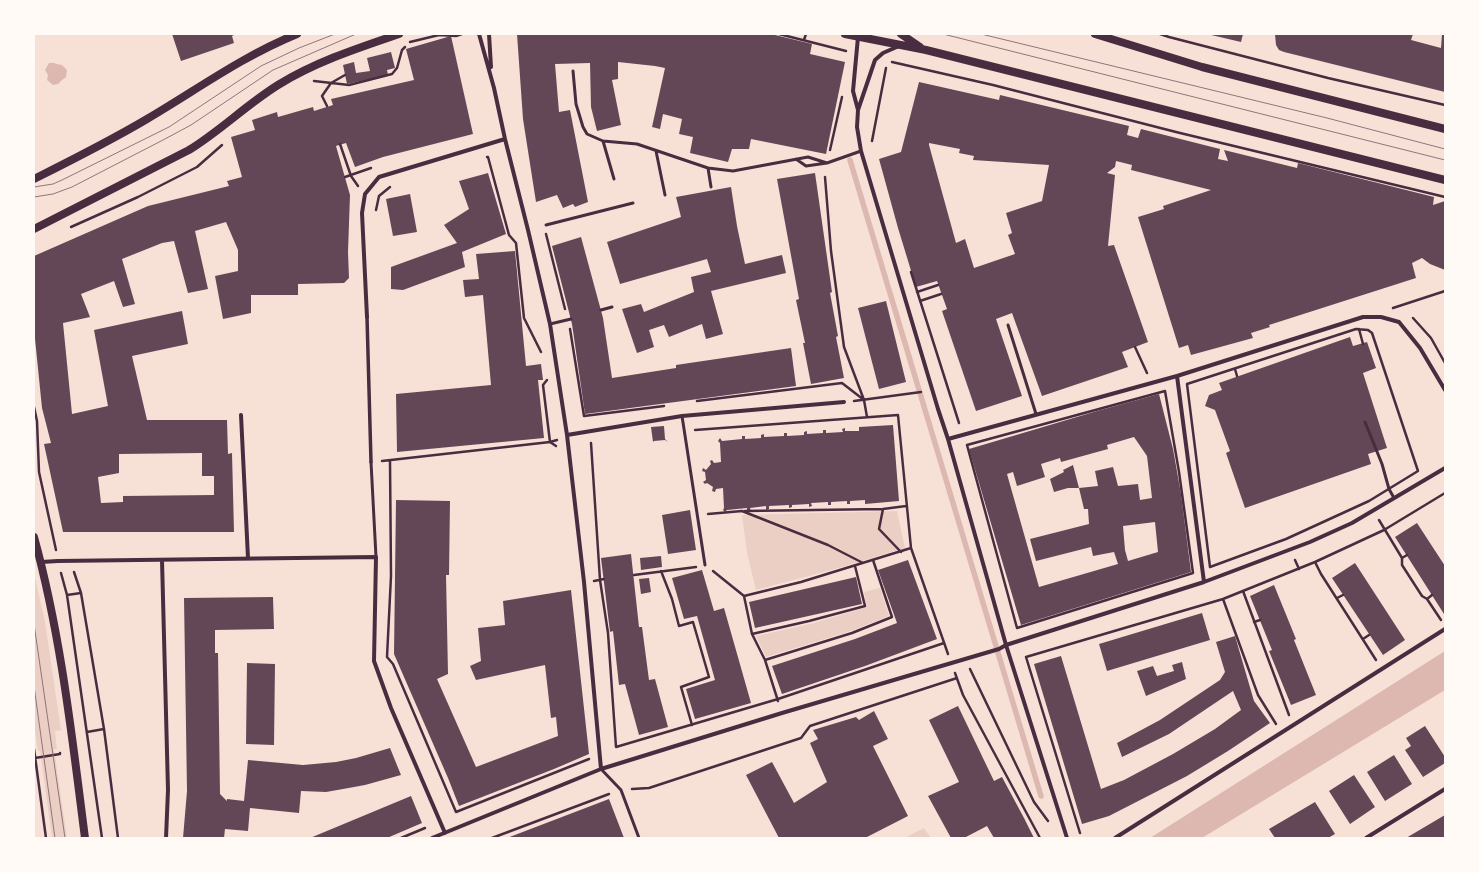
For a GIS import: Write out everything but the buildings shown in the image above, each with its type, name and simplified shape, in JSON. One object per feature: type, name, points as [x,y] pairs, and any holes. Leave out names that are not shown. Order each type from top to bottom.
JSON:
[{"type":"main road","points":[[34,179],[141,123],[201,84],[247,57],[297,34]]},
{"type":"main road","points":[[34,230],[184,153],[202,142],[260,97],[298,74],[326,61],[399,34]]},
{"type":"main road","points":[[845,34],[859,35],[902,46],[926,50],[1445,180]]},
{"type":"main road","points":[[901,34],[926,50]]},
{"type":"main road","points":[[1095,34],[1202,67],[1445,129]]},
{"type":"main road","points":[[34,537],[50,598],[72,734],[85,838]]},
{"type":"street","points":[[479,34],[492,77],[505,139],[550,324],[567,435],[584,582],[601,769]]},
{"type":"street","points":[[489,34],[492,77]]},
{"type":"street","points":[[858,110],[853,91],[859,35]]},
{"type":"street","points":[[902,46],[886,52],[875,60],[858,110],[857,127],[861,152],[948,439],[1006,645],[1067,838]]},
{"type":"street","points":[[371,462],[362,212],[365,194],[379,177],[505,139]]},
{"type":"street","points":[[948,439],[1177,376],[1363,317],[1381,317],[1399,322],[1420,348],[1445,390]]},
{"type":"street","points":[[1177,376],[1204,582]]},
{"type":"street","points":[[567,435],[682,416],[844,402]]},
{"type":"street","points":[[240,415],[248,558]]},
{"type":"street","points":[[432,838],[601,769],[782,713],[965,659],[1204,582],[1310,542],[1352,524],[1445,468]]},
{"type":"street","points":[[41,562],[376,557],[374,661],[391,708],[445,833]]},
{"type":"street","points":[[162,560],[168,790],[166,838]]},
{"type":"street","points":[[1114,838],[1445,629]]},
{"type":"street","points":[[1366,838],[1445,789]]},
{"type":"lane","points":[[573,72],[576,104],[583,127],[587,134],[603,141],[637,144],[708,168],[734,171],[808,156],[827,163]]},
{"type":"lane","points":[[603,141],[614,179]]},
{"type":"lane","points":[[656,150],[665,195]]},
{"type":"lane","points":[[796,159],[806,166],[827,163],[861,152]]},
{"type":"lane","points":[[708,168],[711,187]]},
{"type":"lane","points":[[546,226],[633,203]]},
{"type":"lane","points":[[601,310],[612,307]]},
{"type":"lane","points":[[550,324],[569,319]]},
{"type":"lane","points":[[1008,325],[1036,414]]},
{"type":"lane","points":[[682,416],[705,566]]},
{"type":"lane","points":[[1365,422],[1382,464],[1389,489],[1394,498]]},
{"type":"lane","points":[[371,462],[376,557]]},
{"type":"lane","points":[[601,769],[622,790],[639,838]]},
{"type":"path","points":[[309,82],[349,85],[392,74],[397,68],[402,50],[409,43],[439,35],[456,36],[462,34]]},
{"type":"path","points":[[779,34],[845,51]]},
{"type":"path","points":[[804,40],[806,34]]},
{"type":"path","points":[[1160,34],[1328,78],[1445,105]]},
{"type":"path","points":[[889,61],[993,85],[1170,131],[1445,197]]},
{"type":"path","points":[[871,145],[886,68]]},
{"type":"path","points":[[327,106],[322,96],[331,83],[345,75]]},
{"type":"path","points":[[830,153],[842,93]]},
{"type":"path","points":[[340,144],[350,176],[345,177]]},
{"type":"path","points":[[68,229],[138,197],[197,167],[223,145]]},
{"type":"path","points":[[481,159],[488,157],[509,235],[516,242],[524,318],[544,358]]},
{"type":"path","points":[[825,177],[831,251],[844,347],[864,400],[867,417]]},
{"type":"path","points":[[374,215],[379,196],[388,188],[395,185]]},
{"type":"path","points":[[546,234],[569,319],[584,416],[670,405]]},
{"type":"path","points":[[910,270],[959,423]]},
{"type":"path","points":[[917,292],[938,285]]},
{"type":"path","points":[[1393,308],[1445,291]]},
{"type":"path","points":[[920,301],[941,294]]},
{"type":"path","points":[[1359,329],[1363,344]]},
{"type":"path","points":[[1234,368],[1188,384],[1210,567],[1286,539],[1369,501],[1418,471],[1372,333],[1368,330]]},
{"type":"path","points":[[1136,347],[1150,383]]},
{"type":"path","points":[[548,378],[543,385],[550,442]]},
{"type":"path","points":[[693,402],[842,383],[864,400],[919,393]]},
{"type":"path","points":[[1166,390],[1180,472],[1193,573],[1017,628],[967,445],[1166,390]]},
{"type":"path","points":[[34,407],[37,421],[39,472],[58,561],[67,595],[102,838]]},
{"type":"path","points":[[685,430],[898,415],[911,548],[963,695],[1040,838]]},
{"type":"path","points":[[371,462],[550,442],[567,435]]},
{"type":"path","points":[[590,435],[600,580],[608,633],[616,747],[778,699],[944,643]]},
{"type":"path","points":[[550,442],[557,446],[558,453]]},
{"type":"path","points":[[390,461],[391,576],[387,657],[393,664],[456,812],[593,757]]},
{"type":"path","points":[[1080,833],[1026,657],[1222,599],[1243,591],[1315,562],[1384,530],[1445,493]]},
{"type":"path","points":[[698,515],[742,511],[884,509],[906,506]]},
{"type":"path","points":[[884,509],[879,529],[901,552]]},
{"type":"path","points":[[742,511],[828,545],[863,563]]},
{"type":"path","points":[[1384,530],[1402,558],[1402,565],[1410,578],[1422,596],[1427,599],[1442,622]]},
{"type":"path","points":[[744,596],[801,582],[911,548]]},
{"type":"path","points":[[1402,558],[1407,555]]},
{"type":"path","points":[[765,660],[852,633],[892,617],[873,560]]},
{"type":"path","points":[[1315,562],[1377,662]]},
{"type":"path","points":[[634,575],[705,566],[744,596],[752,634],[765,660],[782,713]]},
{"type":"path","points":[[752,634],[865,606],[855,566]]},
{"type":"path","points":[[661,571],[672,599],[680,626],[693,622],[709,677],[681,686],[692,725]]},
{"type":"path","points":[[74,572],[81,593],[104,729],[118,838]]},
{"type":"path","points":[[1243,591],[1290,717]]},
{"type":"path","points":[[67,595],[81,593]]},
{"type":"path","points":[[1337,598],[1343,595]]},
{"type":"path","points":[[1427,599],[1432,595]]},
{"type":"path","points":[[1222,599],[1258,695],[1281,733]]},
{"type":"path","points":[[1254,622],[1260,620]]},
{"type":"path","points":[[1363,639],[1369,635]]},
{"type":"path","points":[[965,659],[1034,802],[1050,823]]},
{"type":"path","points":[[1275,678],[1280,677]]},
{"type":"path","points":[[492,838],[622,790],[649,788],[800,738],[810,726],[957,678]]},
{"type":"path","points":[[87,732],[104,729]]},
{"type":"path","points":[[35,758],[60,754],[60,748]]},
{"type":"path","points":[[34,749],[46,838]]},
{"type":"path","points":[[401,838],[426,828]]},
{"type":"shaded area","points":[[49,63],[62,65],[67,70],[66,77],[58,84],[53,85],[47,80],[48,75],[45,70]]},
{"type":"shaded area","points":[[897,511],[905,548],[846,566],[756,590],[747,553],[742,515]]},
{"type":"shaded area","points":[[34,573],[45,622],[61,730],[55,731],[57,749],[54,749],[67,838],[52,838],[40,751],[38,751],[34,725]]},
{"type":"shaded area","points":[[880,588],[889,616],[851,631],[766,657],[756,636],[814,623],[867,607],[864,592]]},
{"type":"shaded area","points":[[1445,651],[1445,690],[1202,838],[1150,838]]},
{"type":"shaded area","points":[[924,828],[931,838],[904,838]]},
{"type":"waterway","points":[[850,160],[1041,796]]},
{"type":"tram line","points":[[34,187],[53,184],[169,127],[261,66],[299,48],[335,34]]},
{"type":"tram line","points":[[34,197],[53,194],[72,187],[191,125],[273,70],[356,34]]},
{"type":"tram line","points":[[943,34],[1445,160]]},
{"type":"tram line","points":[[981,34],[1327,118],[1445,149]]},
{"type":"tram line","points":[[34,624],[65,838]]},
{"type":"tram line","points":[[34,686],[55,838]]}]
